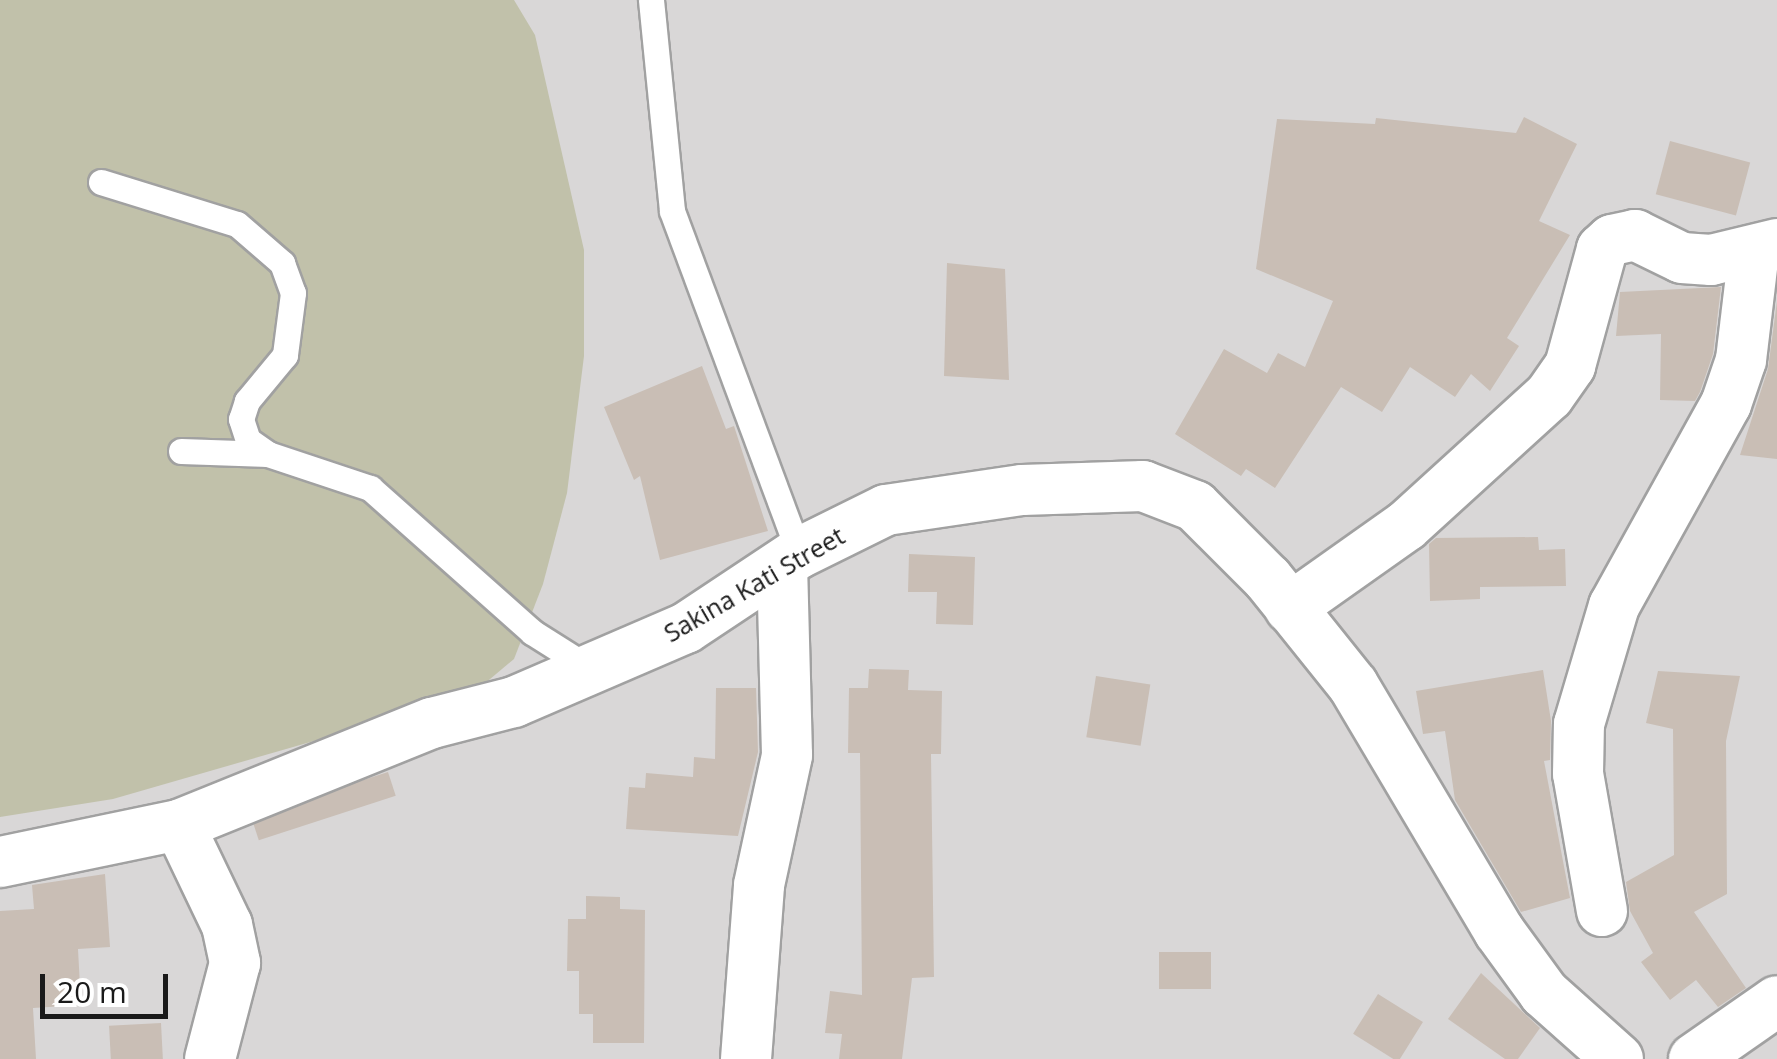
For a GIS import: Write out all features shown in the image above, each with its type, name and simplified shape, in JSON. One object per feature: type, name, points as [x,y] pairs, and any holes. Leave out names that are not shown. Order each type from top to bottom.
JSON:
[{"type":"street","points":[[1290,608],[1406,526],[1549,396],[1570,366],[1602,249],[1612,240],[1635,235],[1696,259],[1766,247],[1741,360],[1726,404],[1614,606],[1580,724],[1578,774],[1602,910]]},
{"type":"street","name":"Sakina Kati Street","points":[[0,862],[179,824],[432,723],[514,702],[686,628],[790,560],[886,510],[1022,490],[1143,486],[1195,506],[1232,538],[1353,684],[1499,932],[1544,994],[1618,1059]]},
{"type":"street","points":[[746,1059],[759,886],[786,754],[790,560]]},
{"type":"street","points":[[179,824],[227,925],[234,963],[210,1059]]},
{"type":"street","points":[[1694,1059],[1777,1001]]},
{"type":"lane","points":[[651,0],[672,211],[790,560]]},
{"type":"lane","points":[[102,182],[238,224],[282,263],[293,293],[285,355],[247,401],[241,419],[248,440],[268,454]]},
{"type":"lane","points":[[181,451],[268,454],[370,488],[532,632],[592,670]]},
{"type":"shaded area","points":[[0,0],[1777,0],[1777,1059],[0,1059]]},
{"type":"shaded area","points":[[0,0],[514,0],[535,35],[584,250],[584,356],[567,493],[543,584],[514,659],[470,696],[113,799],[0,817]]},
{"type":"building","points":[[1524,117],[1577,144],[1539,221],[1570,235],[1507,338],[1519,346],[1490,391],[1471,374],[1455,397],[1410,367],[1382,412],[1341,387],[1275,488],[1246,469],[1241,476],[1175,434],[1224,349],[1267,373],[1278,353],[1305,367],[1333,301],[1256,269],[1277,119],[1375,124],[1376,118],[1516,133]]},
{"type":"building","points":[[1670,141],[1750,162],[1736,216],[1656,194]]},
{"type":"building","points":[[947,263],[1005,269],[1009,380],[944,376]]},
{"type":"building","points":[[1721,287],[1713,354],[1700,392],[1695,401],[1660,400],[1661,334],[1616,336],[1620,292]]},
{"type":"building","points":[[1777,301],[1777,459],[1740,455],[1768,369]]},
{"type":"building","points":[[702,366],[726,429],[734,426],[768,531],[660,560],[640,476],[634,480],[604,407]]},
{"type":"building","points":[[1538,537],[1539,550],[1565,549],[1566,586],[1480,587],[1480,599],[1430,601],[1429,544],[1436,538]]},
{"type":"building","points":[[909,554],[975,557],[973,625],[936,624],[937,592],[908,592]]},
{"type":"building","points":[[869,669],[909,670],[908,690],[942,691],[941,754],[931,754],[934,977],[912,978],[902,1059],[839,1059],[842,1034],[825,1033],[830,991],[862,995],[860,753],[848,753],[849,688],[868,688]]},
{"type":"building","points":[[1543,670],[1551,721],[1550,760],[1544,761],[1570,898],[1521,912],[1455,800],[1445,731],[1423,734],[1416,691]]},
{"type":"building","points":[[1658,671],[1740,676],[1726,741],[1727,894],[1694,912],[1746,988],[1718,1007],[1696,980],[1670,1000],[1641,962],[1653,953],[1630,911],[1626,882],[1674,855],[1673,729],[1646,723]]},
{"type":"building","points":[[1096,676],[1150,685],[1141,746],[1086,737]]},
{"type":"building","points":[[716,688],[756,688],[758,752],[738,836],[626,829],[629,787],[645,788],[646,773],[693,777],[694,757],[715,759]]},
{"type":"building","points":[[388,772],[396,796],[259,840],[251,816]]},
{"type":"building","points":[[105,874],[110,947],[78,949],[81,1005],[33,1008],[36,1059],[0,1059],[0,911],[34,909],[32,885]]},
{"type":"building","points":[[586,896],[620,897],[620,909],[645,910],[644,1043],[593,1043],[593,1014],[579,1014],[579,971],[567,971],[568,919],[586,919]]},
{"type":"building","points":[[1159,952],[1211,952],[1211,989],[1159,989]]},
{"type":"building","points":[[1481,973],[1540,1028],[1518,1059],[1505,1059],[1448,1019]]},
{"type":"building","points":[[1378,994],[1423,1022],[1400,1059],[1393,1059],[1353,1034]]},
{"type":"building","points":[[161,1023],[163,1059],[111,1059],[109,1026]]}]
